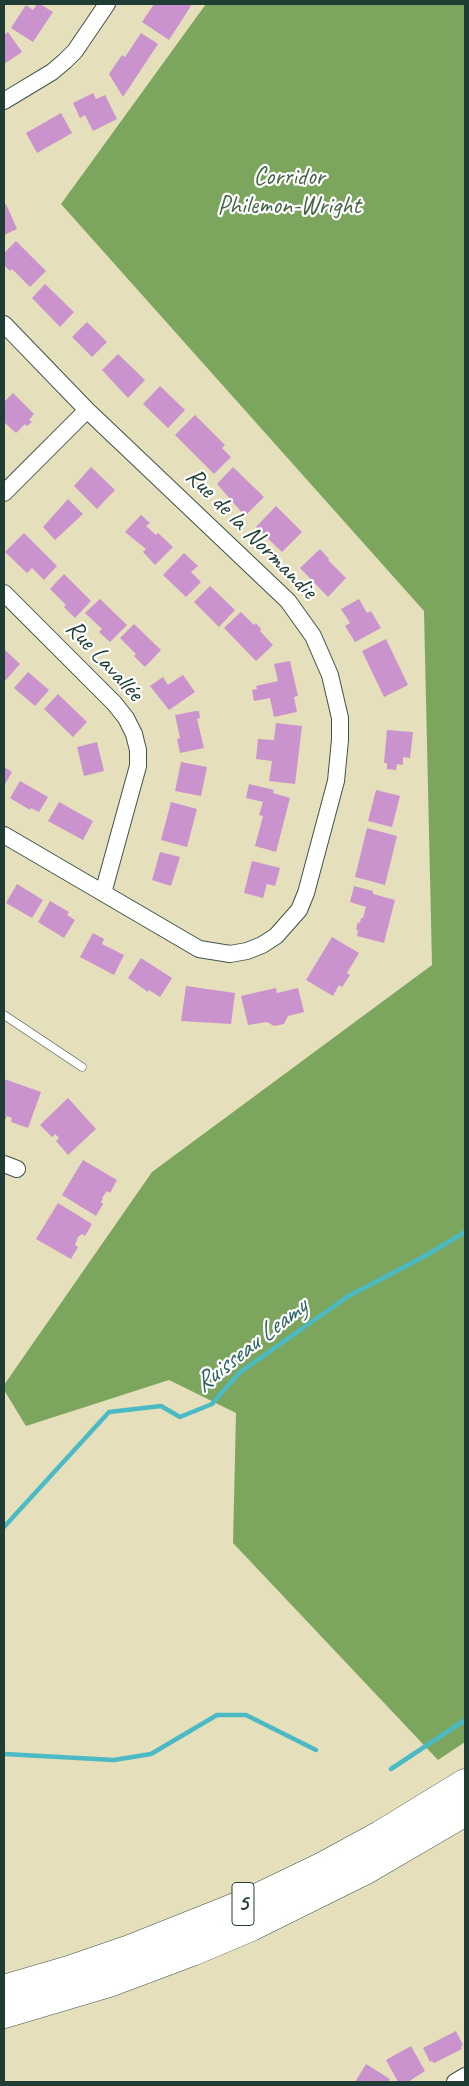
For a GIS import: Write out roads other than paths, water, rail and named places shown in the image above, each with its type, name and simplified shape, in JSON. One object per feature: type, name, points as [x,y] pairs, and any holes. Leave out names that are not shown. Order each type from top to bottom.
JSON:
[{"type":"highway","name":"5","points":[[4,1989],[69,1970],[136,1947],[248,1902],[362,1845],[465,1783]]},
{"type":"highway","name":"5","points":[[4,2014],[112,1982],[244,1930],[311,1899],[366,1870],[465,1812]]},
{"type":"street","points":[[4,101],[65,62],[75,51],[107,4]]},
{"type":"street","name":"Rue de la Normandie","points":[[4,324],[87,410],[288,601],[313,636],[323,655],[336,696],[340,718],[336,781],[306,893],[299,910],[276,936],[262,946],[230,954],[199,949],[4,837]]},
{"type":"street","points":[[4,493],[87,410]]},
{"type":"street","name":"Rue Lavallée","points":[[4,593],[114,703],[126,718],[134,734],[138,750],[138,766],[103,893]]},
{"type":"street","points":[[455,2082],[465,2076]]},
{"type":"lane","points":[[4,1015],[82,1067]]},
{"type":"waterway","name":"Ruisseau Leamy","points":[[4,1527],[109,1412],[161,1406],[180,1417],[212,1404],[239,1373],[347,1297],[425,1256],[465,1232]]},
{"type":"waterway","points":[[4,1754],[114,1760],[151,1754],[217,1715],[246,1715],[316,1750]]},
{"type":"waterway","points":[[391,1769],[465,1720]]},
{"type":"park label","name":"Corridor Philemon-Wright","points":[[289,192]]}]
